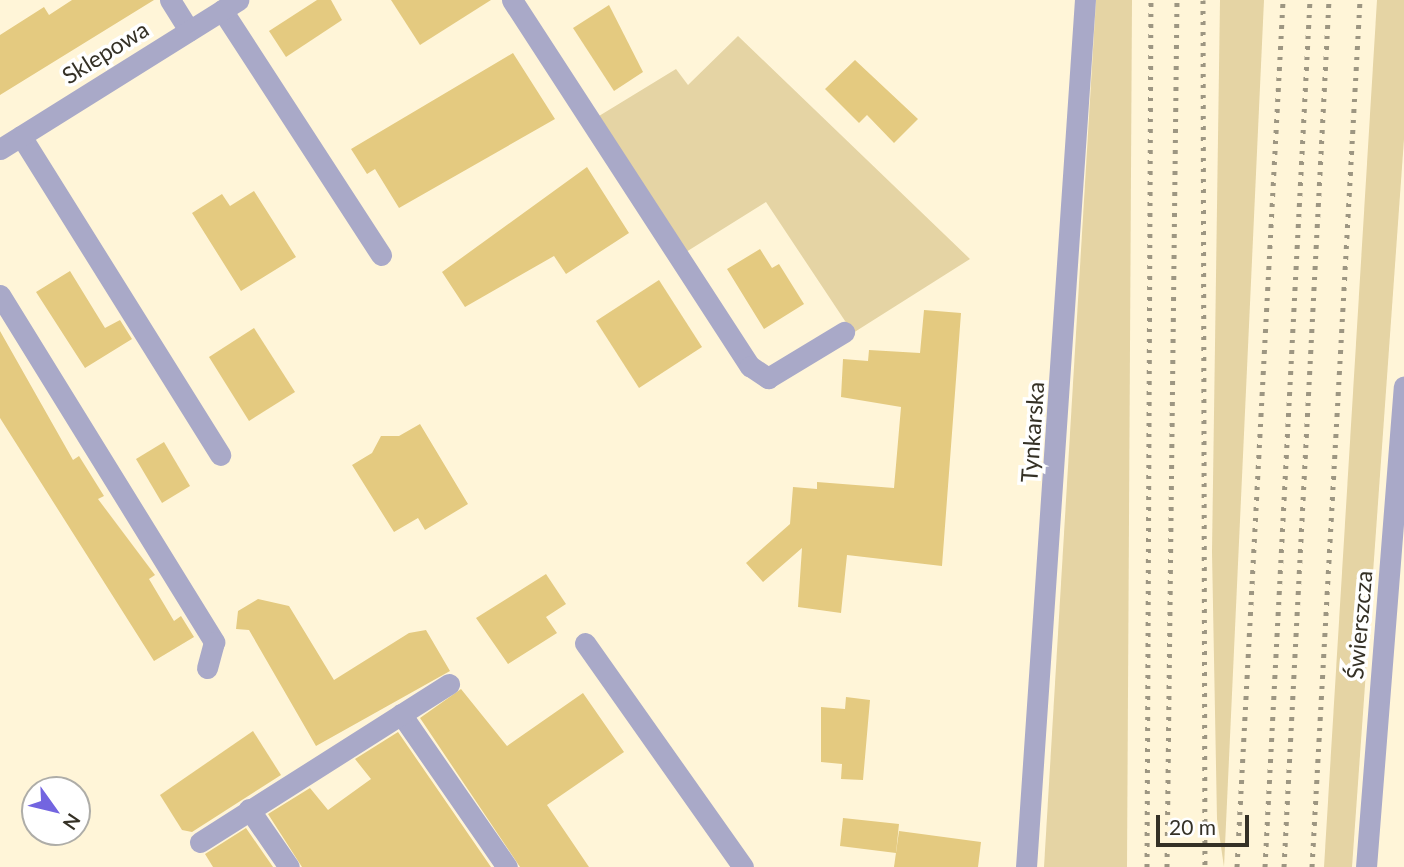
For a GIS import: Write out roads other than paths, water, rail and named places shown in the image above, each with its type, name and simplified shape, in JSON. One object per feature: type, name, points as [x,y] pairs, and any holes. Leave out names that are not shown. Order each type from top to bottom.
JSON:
[{"type":"street","points":[[170,0],[188,31]]},
{"type":"street","points":[[512,0],[750,366],[768,378],[844,332]]},
{"type":"street","name":"Tynkarska","points":[[1026,867],[1085,0]]},
{"type":"street","points":[[230,5],[381,255]]},
{"type":"street","name":"Sklepowa","points":[[0,149],[230,5]]},
{"type":"street","points":[[21,136],[220,455]]},
{"type":"street","points":[[0,295],[215,642],[207,668]]},
{"type":"street","name":"Świerszcza","points":[[1366,867],[1404,387]]},
{"type":"street","points":[[585,643],[743,867]]},
{"type":"street","points":[[200,842],[449,684]]},
{"type":"street","points":[[401,714],[507,867]]},
{"type":"street","points":[[249,810],[289,867]]},
{"type":"railway","points":[[1147,867],[1151,0]]},
{"type":"railway","points":[[1167,867],[1177,0]]},
{"type":"railway","points":[[1203,0],[1205,867]]},
{"type":"railway","points":[[1237,867],[1283,0]]},
{"type":"railway","points":[[1265,867],[1310,0]]},
{"type":"railway","points":[[1284,867],[1329,0]]},
{"type":"railway","points":[[1312,867],[1360,0]]}]
